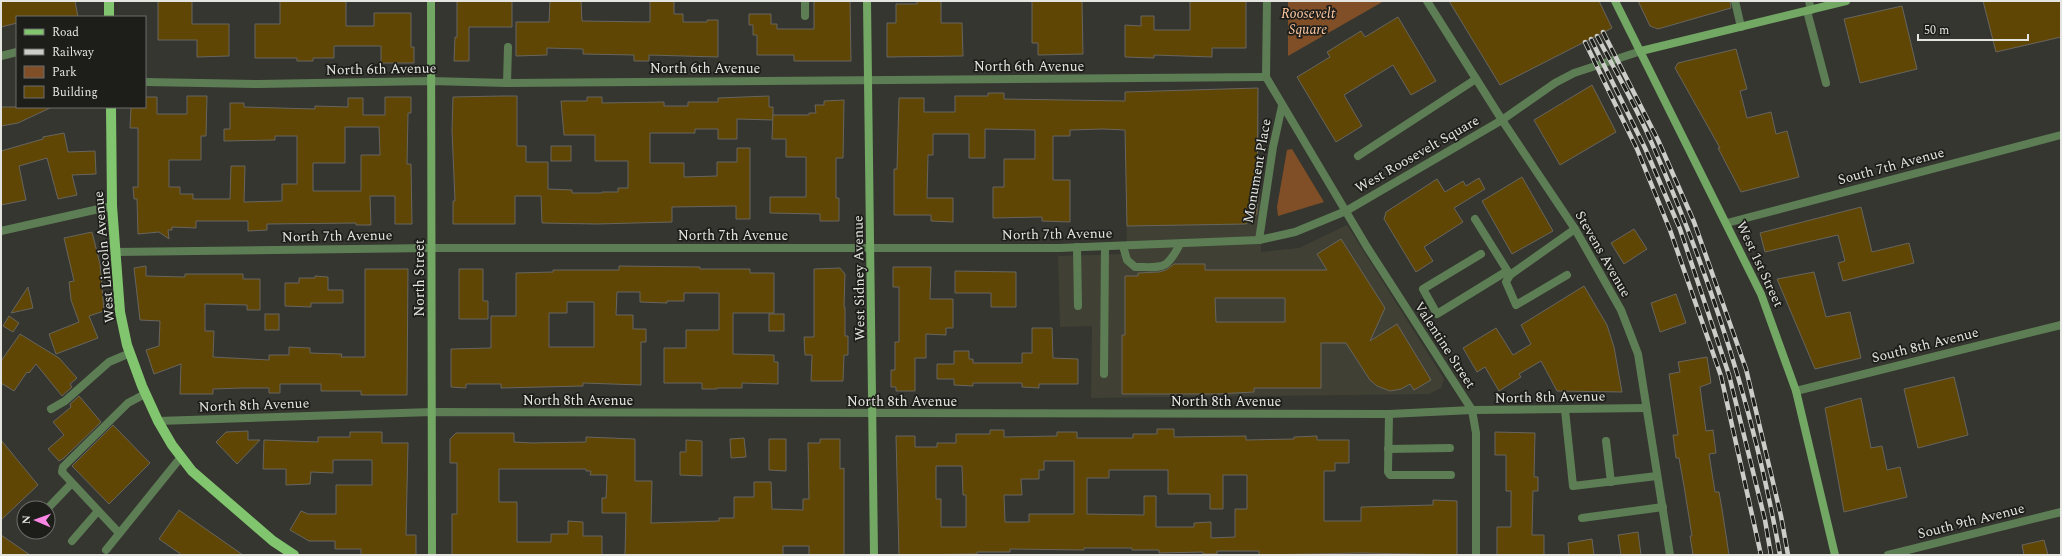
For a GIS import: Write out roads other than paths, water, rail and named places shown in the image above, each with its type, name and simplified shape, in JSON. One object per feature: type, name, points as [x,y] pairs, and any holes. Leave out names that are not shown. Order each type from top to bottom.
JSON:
[{"type":"main road","points":[[109,1],[109,16]]},
{"type":"main road","name":"West Lincoln Avenue","points":[[111,108],[112,206],[120,312],[130,353],[145,394],[158,421],[181,457],[198,476],[273,541],[294,555]]},
{"type":"street","name":"North Street","points":[[431,1],[432,555]]},
{"type":"street","points":[[805,1],[805,16]]},
{"type":"street","name":"West Sidney Avenue","points":[[867,1],[872,248],[874,555]]},
{"type":"street","points":[[1266,77],[1267,1]]},
{"type":"street","name":"Stevens Avenue","points":[[1427,1],[1502,120],[1575,229],[1621,310],[1638,354],[1670,555]]},
{"type":"street","name":"West 1st Street","points":[[1615,1],[1762,294],[1796,391],[1835,555]]},
{"type":"street","points":[[1735,1],[1741,27]]},
{"type":"street","points":[[1809,1],[1809,10],[1826,83]]},
{"type":"street","points":[[1641,51],[1846,1]]},
{"type":"street","points":[[507,83],[508,47]]},
{"type":"street","name":"West Roosevelt Square","points":[[1346,211],[1502,120],[1555,83],[1586,69],[1641,51]]},
{"type":"street","points":[[1,56],[16,52]]},
{"type":"street","name":"North 6th Avenue","points":[[146,82],[258,84],[431,81],[507,83],[1266,77]]},
{"type":"street","name":"Valentine Street","points":[[1266,77],[1346,211],[1472,410],[1476,433],[1476,555]]},
{"type":"street","points":[[1358,156],[1476,79]]},
{"type":"street","name":"Monument Place","points":[[1259,240],[1273,147],[1282,106]]},
{"type":"street","name":"South 7th Avenue","points":[[1727,222],[2061,135]]},
{"type":"street","points":[[1,231],[112,206]]},
{"type":"street","name":"North 7th Avenue","points":[[115,252],[432,248],[872,248],[1123,246],[1259,240],[1295,232],[1346,211]]},
{"type":"street","points":[[1475,219],[1508,273],[1506,282],[1516,305],[1567,275]]},
{"type":"street","points":[[1481,254],[1423,289],[1437,314],[1508,273],[1575,229]]},
{"type":"street","points":[[1123,246],[1127,260],[1135,267],[1163,267],[1172,261],[1180,244]]},
{"type":"street","points":[[1104,374],[1105,246]]},
{"type":"street","points":[[1077,247],[1078,306]]},
{"type":"street","name":"South 8th Avenue","points":[[1796,391],[2061,325]]},
{"type":"street","points":[[51,409],[65,401],[109,362],[130,353]]},
{"type":"street","points":[[119,533],[62,474],[63,468],[128,403],[145,394]]},
{"type":"street","name":"North 8th Avenue","points":[[158,421],[432,412],[1389,414],[1472,410],[1646,408]]},
{"type":"street","points":[[1565,410],[1573,486],[1657,476]]},
{"type":"street","points":[[1389,414],[1388,472],[1390,475],[1451,475]]},
{"type":"street","points":[[1606,441],[1611,482]]},
{"type":"street","points":[[1388,449],[1450,448]]},
{"type":"street","points":[[106,550],[181,457]]},
{"type":"street","points":[[56,500],[71,484]]},
{"type":"street","points":[[1582,518],[1663,507]]},
{"type":"street","points":[[72,541],[98,511]]},
{"type":"street","name":"South 9th Avenue","points":[[1888,555],[2061,512]]},
{"type":"railway","points":[[1603,32],[1658,140],[1694,222],[1746,369],[1781,516],[1788,555]]},
{"type":"railway","points":[[1597,36],[1647,132],[1694,245],[1712,296],[1729,347],[1758,450],[1780,555]]},
{"type":"railway","points":[[1591,39],[1645,148],[1680,229],[1729,375],[1765,520],[1771,555]]},
{"type":"railway","points":[[1585,42],[1637,149],[1670,230],[1721,376],[1761,555]]},
{"type":"park label","name":"Roosevelt Square","points":[[1308,22]]}]
